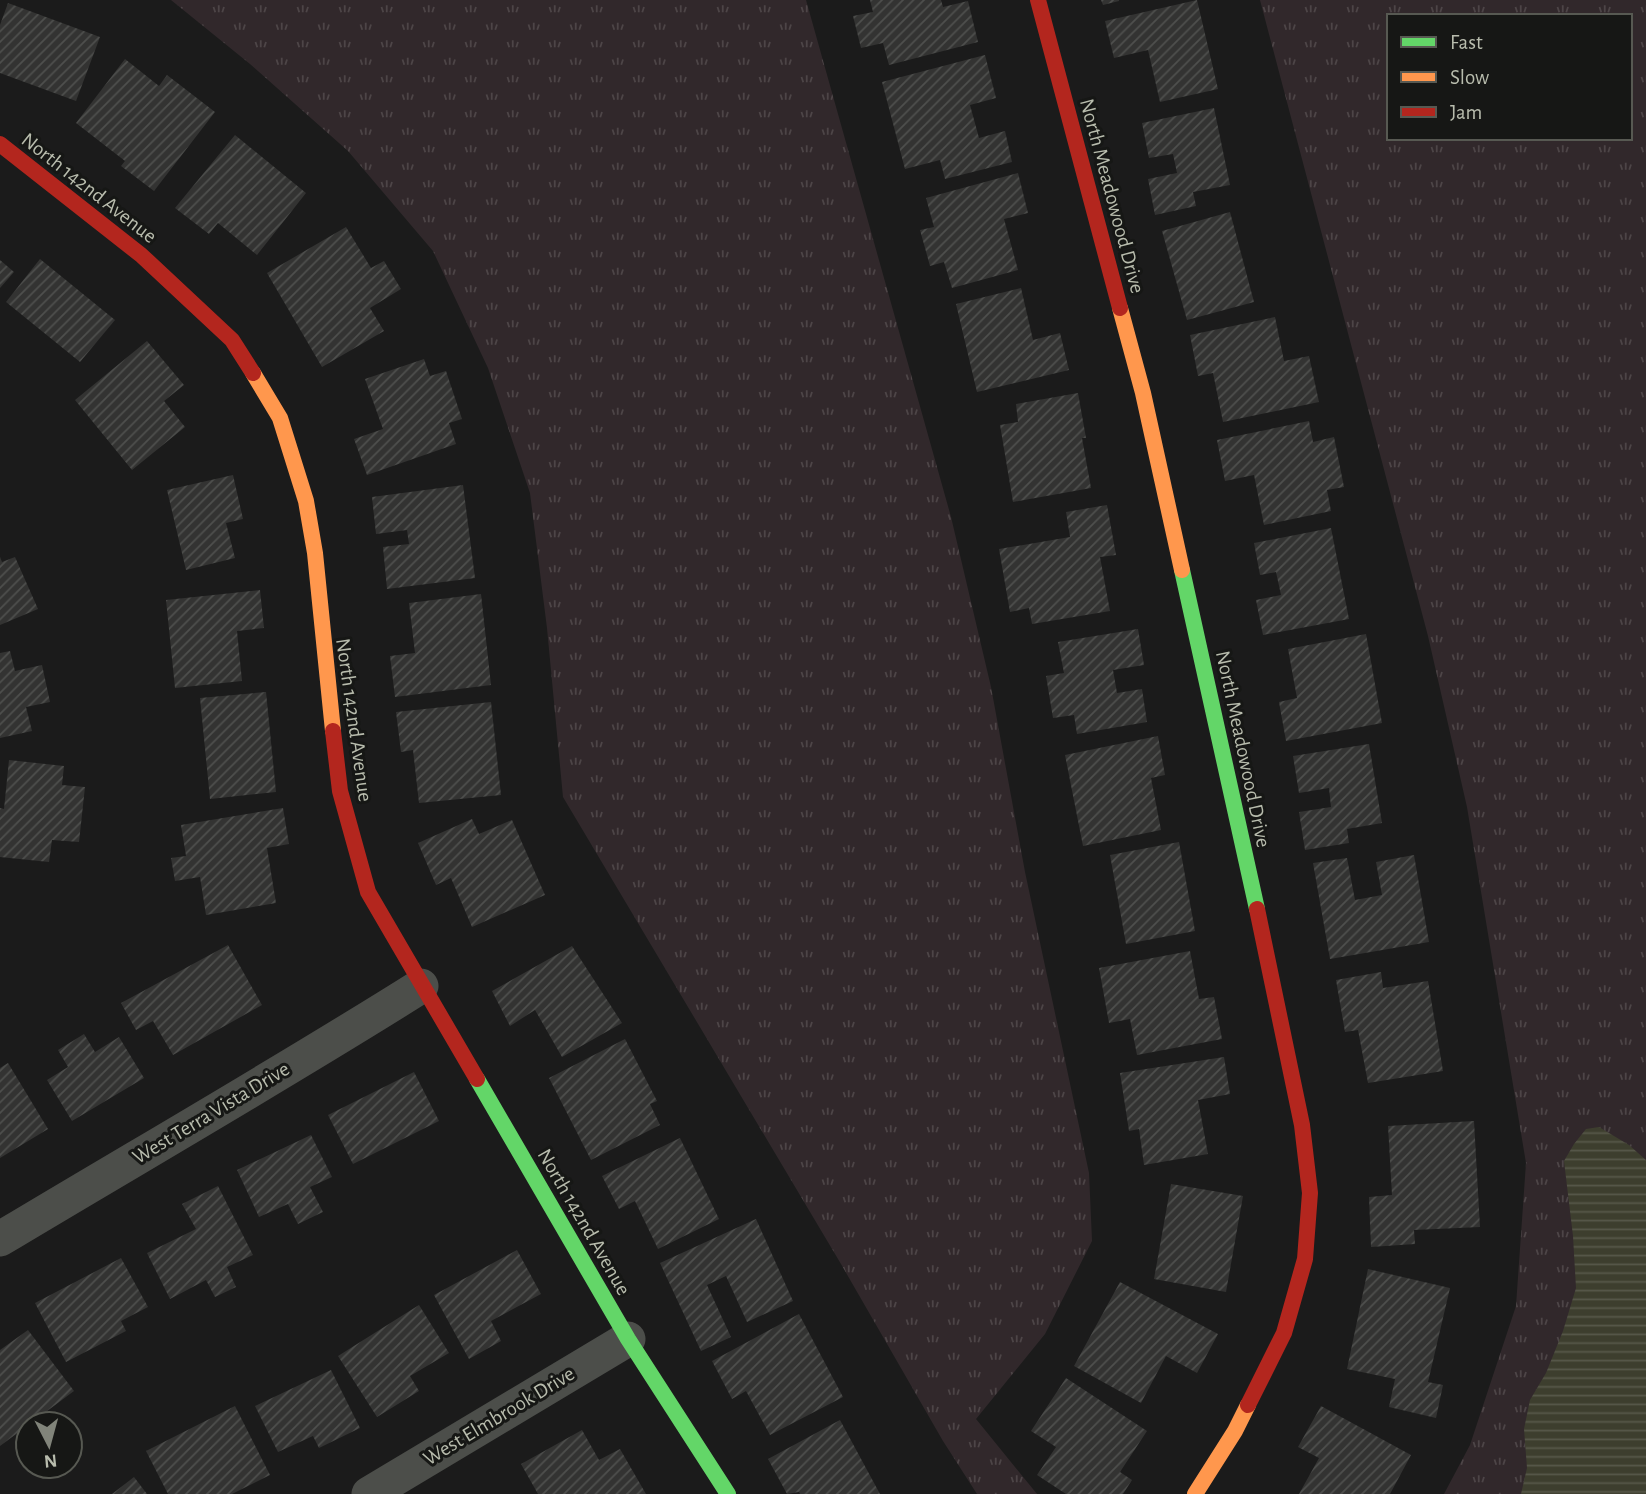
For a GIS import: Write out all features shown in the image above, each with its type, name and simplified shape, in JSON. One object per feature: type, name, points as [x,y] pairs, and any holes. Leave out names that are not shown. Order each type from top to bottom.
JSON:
[{"type":"street","name":"North Meadowood Drive","points":[[1038,0],[1143,393],[1256,903],[1302,1125],[1310,1193],[1305,1259],[1284,1333],[1235,1431],[1195,1494]]},
{"type":"street","name":"North 142nd Avenue","points":[[0,144],[141,255],[232,340],[279,418],[306,501],[316,553],[321,630],[340,791],[368,892],[628,1339],[728,1494]]},
{"type":"street","name":"West Terra Vista Drive","points":[[0,1239],[332,1042],[421,986]]},
{"type":"street","name":"West Elmbrook Drive","points":[[369,1494],[628,1339]]},
{"type":"green space","points":[[171,0],[806,0],[951,517],[991,687],[1025,872],[1089,1173],[1092,1241],[1045,1334],[976,1419],[1037,1494],[977,1494],[943,1441],[841,1264],[563,797],[547,628],[530,493],[488,368],[433,251],[348,151],[250,64]]},
{"type":"green space","points":[[1260,0],[1646,0],[1646,1494],[1444,1494],[1470,1445],[1516,1306],[1526,1163],[1467,807],[1428,636]]},
{"type":"shaded area","points":[[1599,1127],[1629,1145],[1646,1160],[1646,1494],[1521,1494],[1527,1468],[1524,1429],[1530,1400],[1546,1373],[1576,1288],[1564,1161],[1586,1129]]},
{"type":"building","points":[[870,0],[941,0],[943,7],[968,1],[978,42],[889,65],[883,43],[861,48],[853,16],[873,12]]},
{"type":"building","points":[[1101,0],[1119,0],[1119,1],[1103,5]]},
{"type":"building","points":[[1197,0],[1218,89],[1160,102],[1148,50],[1114,58],[1105,21]]},
{"type":"building","points":[[8,3],[100,37],[76,101],[0,73],[0,25]]},
{"type":"building","points":[[985,55],[996,98],[970,105],[979,138],[1005,131],[1012,162],[945,179],[940,160],[905,169],[882,82]]},
{"type":"building","points":[[125,59],[159,86],[167,75],[215,112],[154,191],[121,166],[125,161],[76,123]]},
{"type":"building","points":[[1214,108],[1230,185],[1193,192],[1196,206],[1155,215],[1148,179],[1177,173],[1173,154],[1149,158],[1142,123]]},
{"type":"building","points":[[235,135],[306,193],[257,255],[218,223],[209,234],[175,208]]},
{"type":"building","points":[[1018,173],[1028,213],[1004,219],[1018,270],[952,288],[944,262],[930,266],[920,230],[934,227],[926,198]]},
{"type":"building","points":[[1230,212],[1254,302],[1187,320],[1162,231]]},
{"type":"building","points":[[346,227],[371,268],[384,261],[401,289],[370,308],[384,331],[322,367],[267,273]]},
{"type":"building","points":[[40,259],[115,320],[80,362],[6,302]]},
{"type":"building","points":[[0,260],[14,272],[0,288]]},
{"type":"building","points":[[1021,288],[1033,340],[1060,333],[1069,370],[977,392],[956,304]]},
{"type":"building","points":[[1275,317],[1284,361],[1309,356],[1319,402],[1223,422],[1213,373],[1198,376],[1190,335]]},
{"type":"building","points":[[147,341],[184,385],[164,401],[185,427],[132,470],[75,400]]},
{"type":"building","points":[[424,359],[430,376],[446,371],[462,419],[449,423],[456,444],[367,475],[354,439],[383,429],[365,379]]},
{"type":"building","points":[[1078,393],[1086,438],[1082,438],[1091,488],[1013,502],[1000,425],[1018,422],[1016,404]]},
{"type":"building","points":[[1309,421],[1313,442],[1334,437],[1344,487],[1327,490],[1331,511],[1264,525],[1254,475],[1225,481],[1217,440]]},
{"type":"building","points":[[233,475],[243,519],[226,523],[235,558],[186,570],[167,490]]},
{"type":"building","points":[[463,485],[475,578],[387,589],[383,547],[409,544],[407,530],[376,534],[372,497]]},
{"type":"building","points":[[1107,505],[1116,555],[1100,557],[1110,611],[1032,624],[1029,608],[1010,612],[999,549],[1070,537],[1066,512]]},
{"type":"building","points":[[1331,528],[1349,619],[1263,635],[1256,600],[1281,595],[1276,572],[1260,575],[1254,543]]},
{"type":"building","points":[[0,557],[2,562],[15,557],[38,609],[0,625]]},
{"type":"building","points":[[260,590],[264,628],[237,631],[242,681],[175,688],[166,600]]},
{"type":"building","points":[[481,594],[491,685],[395,697],[390,656],[415,653],[409,603]]},
{"type":"building","points":[[1138,629],[1144,665],[1113,670],[1117,693],[1142,689],[1147,722],[1077,734],[1074,715],[1053,718],[1046,676],[1064,673],[1058,642]]},
{"type":"building","points":[[1366,634],[1382,723],[1286,741],[1279,702],[1297,698],[1288,649]]},
{"type":"building","points":[[10,651],[15,671],[42,665],[50,702],[26,707],[32,731],[0,738],[0,653]]},
{"type":"building","points":[[266,692],[276,792],[210,799],[200,698]]},
{"type":"building","points":[[491,702],[501,795],[419,803],[413,750],[401,752],[396,712]]},
{"type":"building","points":[[1158,736],[1165,775],[1151,778],[1161,830],[1083,846],[1065,755]]},
{"type":"building","points":[[1369,744],[1382,823],[1347,829],[1349,843],[1305,850],[1299,812],[1331,807],[1329,788],[1299,793],[1293,756]]},
{"type":"building","points":[[9,760],[64,766],[62,785],[85,787],[79,842],[52,840],[49,862],[0,857],[0,808],[4,809]]},
{"type":"building","points":[[283,808],[289,844],[267,848],[276,903],[206,915],[200,877],[175,881],[171,858],[186,856],[181,825]]},
{"type":"building","points":[[472,819],[479,834],[512,820],[545,895],[472,927],[451,878],[436,885],[418,843]]},
{"type":"building","points":[[1179,842],[1195,931],[1126,944],[1110,855]]},
{"type":"building","points":[[1414,855],[1429,942],[1330,959],[1313,863],[1347,858],[1355,900],[1382,895],[1376,862]]},
{"type":"building","points":[[228,945],[262,1005],[173,1055],[153,1021],[136,1030],[121,1003]]},
{"type":"building","points":[[572,946],[622,1023],[562,1057],[535,1010],[510,1026],[492,991]]},
{"type":"building","points":[[1190,951],[1199,999],[1214,997],[1222,1039],[1137,1055],[1130,1019],[1109,1023],[1099,968]]},
{"type":"building","points":[[1381,972],[1383,988],[1428,981],[1443,1071],[1368,1083],[1358,1030],[1345,1032],[1336,980]]},
{"type":"building","points":[[84,1034],[95,1052],[119,1037],[144,1078],[72,1121],[47,1080],[68,1067],[58,1050]]},
{"type":"building","points":[[625,1039],[657,1101],[650,1104],[660,1125],[591,1160],[549,1078]]},
{"type":"building","points":[[1224,1057],[1230,1094],[1198,1100],[1208,1154],[1144,1165],[1139,1129],[1129,1131],[1120,1073]]},
{"type":"building","points":[[8,1063],[48,1129],[0,1158],[0,1068]]},
{"type":"building","points":[[414,1072],[439,1121],[353,1164],[328,1115]]},
{"type":"building","points":[[1474,1121],[1480,1227],[1414,1230],[1415,1244],[1371,1247],[1369,1197],[1392,1195],[1388,1126]]},
{"type":"building","points":[[311,1135],[332,1177],[310,1187],[323,1212],[298,1224],[288,1204],[259,1217],[237,1170]]},
{"type":"building","points":[[680,1138],[719,1219],[658,1249],[635,1201],[619,1209],[602,1176]]},
{"type":"building","points":[[1171,1184],[1243,1196],[1226,1292],[1154,1279]]},
{"type":"building","points":[[218,1186],[253,1255],[227,1267],[236,1287],[215,1297],[206,1280],[170,1299],[147,1253],[196,1229],[182,1204]]},
{"type":"building","points":[[756,1219],[793,1301],[747,1322],[726,1276],[707,1285],[731,1337],[701,1351],[660,1263]]},
{"type":"building","points":[[517,1250],[541,1294],[491,1321],[501,1341],[469,1359],[434,1295]]},
{"type":"building","points":[[121,1258],[148,1307],[121,1321],[126,1331],[66,1362],[35,1303]]},
{"type":"building","points":[[1368,1269],[1450,1288],[1428,1382],[1443,1385],[1436,1418],[1389,1407],[1395,1379],[1347,1369]]},
{"type":"building","points":[[1120,1282],[1218,1334],[1197,1373],[1166,1356],[1141,1403],[1074,1366]]},
{"type":"building","points":[[419,1305],[449,1353],[410,1376],[419,1391],[377,1417],[338,1356]]},
{"type":"building","points":[[799,1314],[843,1397],[770,1435],[746,1391],[732,1399],[712,1361]]},
{"type":"building","points":[[28,1330],[74,1391],[48,1410],[14,1410],[14,1436],[0,1446],[0,1350]]},
{"type":"building","points":[[331,1370],[360,1428],[319,1448],[313,1436],[278,1452],[255,1406]]},
{"type":"building","points":[[1066,1378],[1147,1431],[1120,1472],[1132,1480],[1123,1494],[1066,1494],[1037,1475],[1056,1447],[1031,1431]]},
{"type":"building","points":[[235,1406],[270,1475],[232,1494],[168,1494],[146,1451]]},
{"type":"building","points":[[1321,1406],[1411,1455],[1390,1494],[1299,1494],[1319,1458],[1298,1447]]},
{"type":"building","points":[[840,1420],[880,1494],[787,1494],[768,1459]]},
{"type":"building","points":[[582,1430],[599,1460],[620,1449],[646,1494],[538,1494],[521,1464]]},
{"type":"building","points":[[134,1477],[147,1494],[112,1494]]},
{"type":"traffic: fast","points":[[1182,570],[1257,909]]},
{"type":"traffic: fast","points":[[477,1079],[628,1339],[728,1494]]},
{"type":"traffic: slow","points":[[1120,308],[1143,393],[1182,570]]},
{"type":"traffic: slow","points":[[253,373],[280,418],[306,501],[315,553],[333,731]]},
{"type":"traffic: slow","points":[[1195,1494],[1235,1431],[1248,1405]]},
{"type":"traffic: jam","points":[[1038,0],[1120,308]]},
{"type":"traffic: jam","points":[[0,144],[141,255],[232,340],[253,373]]},
{"type":"traffic: jam","points":[[333,731],[340,791],[368,892],[477,1079]]},
{"type":"traffic: jam","points":[[1248,1405],[1284,1333],[1305,1259],[1310,1193],[1302,1125],[1257,909]]}]
